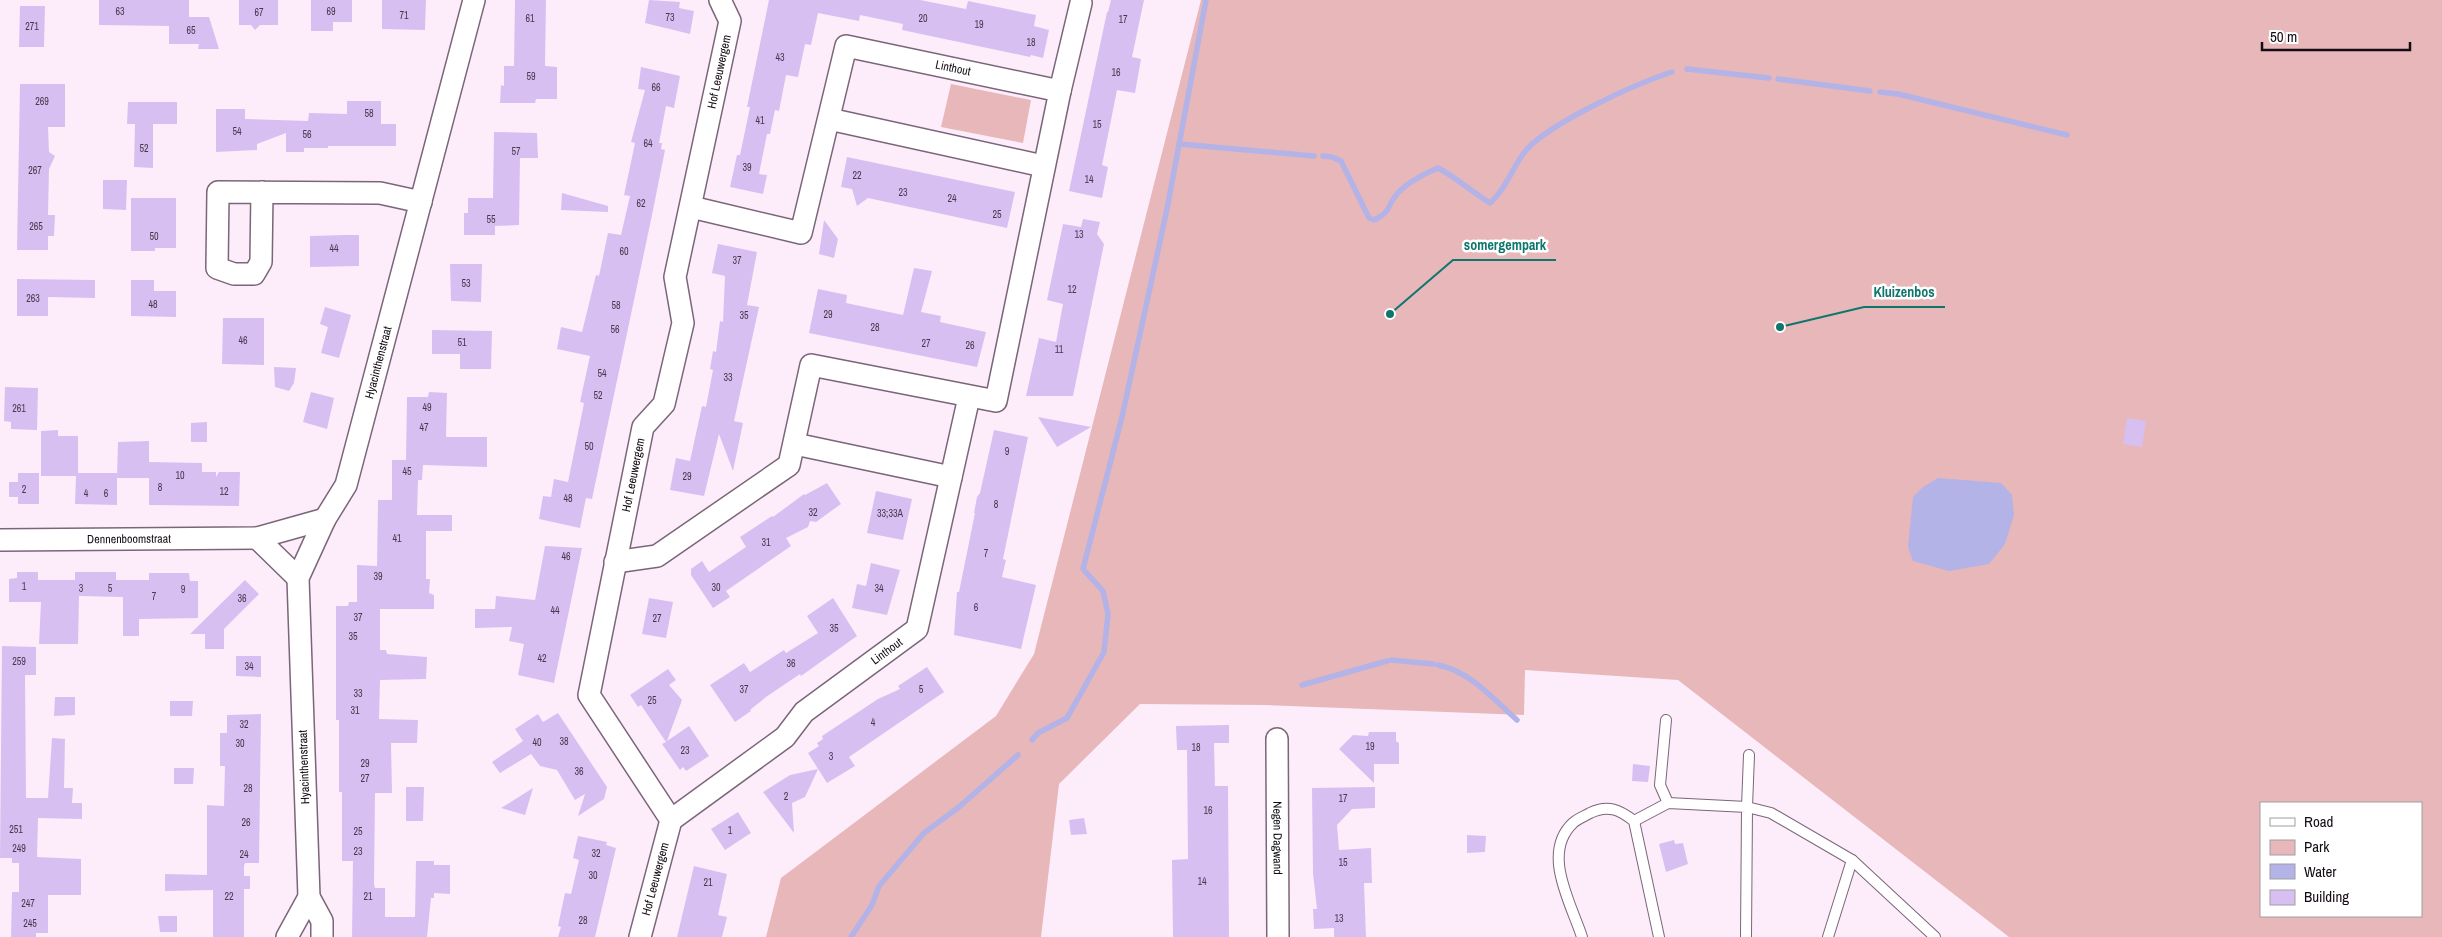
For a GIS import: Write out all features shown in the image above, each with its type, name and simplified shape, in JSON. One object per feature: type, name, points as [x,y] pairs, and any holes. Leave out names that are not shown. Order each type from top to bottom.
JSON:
[{"type":"street","name":"Hyacinthenstraat","points":[[322,937],[322,921],[309,897],[298,578],[325,518],[346,485],[474,0]]},
{"type":"street","name":"Hof Leeuwergem","points":[[640,937],[671,820],[589,695],[643,426],[664,404],[683,323],[675,277],[730,21],[720,0]]},
{"type":"street","points":[[615,562],[657,556],[789,465],[811,365],[996,401],[1043,166],[1081,4]]},
{"type":"street","name":"Linthout","points":[[691,207],[802,233],[846,46],[1060,91]]},
{"type":"street","points":[[829,119],[1043,166]]},
{"type":"street","points":[[262,192],[380,193],[421,202]]},
{"type":"street","name":"Linthout","points":[[671,820],[785,737],[804,712],[917,629],[969,397]]},
{"type":"street","points":[[795,444],[952,477]]},
{"type":"street","points":[[298,578],[257,538],[325,518]]},
{"type":"street","name":"Dennenboomstraat","points":[[0,540],[257,538]]},
{"type":"street","name":"Negen Dagwand","points":[[1277,739],[1278,937]]},
{"type":"street","points":[[287,937],[309,897]]},
{"type":"lane","points":[[1666,720],[1660,785],[1668,803]]},
{"type":"lane","points":[[1746,937],[1748,755]]},
{"type":"lane","points":[[1634,821],[1668,803],[1747,807],[1771,813],[1852,860],[1932,936]]},
{"type":"lane","points":[[1582,937],[1558,868],[1559,846],[1573,822],[1596,810],[1618,809],[1634,821],[1660,937]]},
{"type":"lane","points":[[1828,937],[1852,860]]},
{"type":"green space","points":[[1201,0],[2442,0],[2442,937],[2009,937],[1678,680],[1525,670],[1524,715],[1264,705],[1140,704],[1059,784],[1041,937],[766,937],[781,878],[996,716],[1034,654]]},
{"type":"green space","points":[[951,84],[1031,100],[1023,143],[941,127]]},
{"type":"water","points":[[1938,478],[2001,483],[2012,495],[2014,515],[2005,544],[1989,564],[1949,571],[1913,561],[1908,547],[1913,497],[1923,487]]},
{"type":"building","points":[[99,0],[189,0],[189,17],[209,17],[219,49],[198,49],[199,44],[169,44],[169,26],[99,25]]},
{"type":"building","points":[[239,0],[278,0],[278,25],[260,25],[255,30],[251,25],[239,25]]},
{"type":"building","points":[[311,0],[352,0],[352,22],[333,22],[333,31],[311,31]]},
{"type":"building","points":[[382,0],[426,0],[425,30],[382,29]]},
{"type":"building","points":[[515,0],[546,0],[545,66],[557,67],[557,99],[536,99],[535,103],[500,103],[501,85],[504,86],[504,66],[514,66]]},
{"type":"building","points":[[649,0],[680,2],[679,8],[694,11],[690,34],[645,23]]},
{"type":"building","points":[[769,0],[920,0],[966,9],[968,1],[1036,15],[1034,26],[1049,30],[1043,58],[1031,55],[1030,57],[902,30],[903,24],[860,15],[859,21],[818,13],[811,45],[805,44],[798,77],[786,75],[779,111],[775,110],[770,134],[767,134],[759,174],[767,175],[763,194],[730,187],[737,155],[740,155],[750,107],[747,107]]},
{"type":"building","points":[[1111,0],[1144,0],[1132,57],[1141,59],[1135,93],[1117,90],[1102,165],[1108,167],[1102,198],[1069,191]]},
{"type":"building","points":[[20,6],[45,6],[44,47],[19,47]]},
{"type":"building","points":[[641,67],[680,76],[674,108],[666,106],[659,143],[662,143],[661,149],[665,150],[652,215],[592,499],[586,498],[580,528],[539,519],[543,496],[551,497],[554,479],[568,482],[584,403],[580,402],[590,356],[557,349],[561,327],[582,332],[596,275],[599,276],[608,233],[621,235],[630,196],[624,195],[635,143],[631,142],[645,90],[638,89]]},
{"type":"building","points":[[20,84],[65,84],[65,127],[48,127],[49,152],[55,156],[49,169],[48,215],[55,215],[54,236],[48,236],[48,250],[17,250]]},
{"type":"building","points":[[347,101],[381,101],[381,124],[396,124],[396,146],[328,146],[328,148],[304,148],[304,152],[286,152],[286,133],[257,144],[257,150],[216,152],[216,109],[245,109],[245,119],[308,121],[309,113],[347,114]]},
{"type":"building","points":[[128,102],[177,102],[177,124],[153,124],[153,168],[134,167],[135,124],[127,124]]},
{"type":"building","points":[[494,132],[537,133],[538,158],[520,158],[519,225],[495,226],[495,235],[464,235],[464,213],[468,213],[468,198],[493,198]]},
{"type":"building","points":[[847,157],[1015,192],[1007,228],[868,198],[857,206],[852,189],[841,187]]},
{"type":"building","points":[[103,180],[127,180],[126,210],[103,209]]},
{"type":"building","points":[[562,193],[608,206],[608,212],[561,210]]},
{"type":"building","points":[[131,198],[176,198],[176,248],[155,248],[155,251],[131,251]]},
{"type":"building","points":[[1083,219],[1100,222],[1097,234],[1104,244],[1073,396],[1026,396],[1039,338],[1056,342],[1063,304],[1047,300],[1063,224],[1081,227]]},
{"type":"building","points":[[824,220],[838,239],[834,258],[819,254]]},
{"type":"building","points":[[359,235],[359,266],[310,267],[310,236]]},
{"type":"building","points":[[718,244],[757,252],[747,305],[759,307],[734,421],[743,423],[733,471],[719,434],[704,496],[670,490],[676,458],[690,461],[702,406],[706,407],[713,370],[710,369],[713,351],[716,352],[720,321],[723,322],[725,276],[712,273]]},
{"type":"building","points":[[450,264],[482,264],[481,302],[451,301]]},
{"type":"building","points":[[914,268],[932,271],[921,312],[941,316],[940,322],[986,332],[977,367],[809,333],[818,289],[847,295],[846,303],[903,315]]},
{"type":"building","points":[[17,279],[95,280],[95,298],[48,297],[48,316],[17,316]]},
{"type":"building","points":[[131,280],[154,280],[154,291],[176,291],[176,317],[131,316]]},
{"type":"building","points":[[325,307],[351,315],[339,358],[321,353],[328,327],[320,324]]},
{"type":"building","points":[[223,318],[264,318],[264,365],[222,364]]},
{"type":"building","points":[[432,330],[492,331],[491,369],[460,369],[460,354],[432,354]]},
{"type":"building","points":[[274,367],[296,368],[294,383],[289,391],[275,387]]},
{"type":"building","points":[[5,387],[38,388],[37,430],[11,429],[11,422],[4,421]]},
{"type":"building","points":[[311,392],[334,398],[327,429],[303,422]]},
{"type":"building","points":[[429,392],[447,393],[446,437],[487,437],[487,467],[423,465],[422,480],[418,480],[417,515],[452,515],[452,531],[426,531],[426,579],[430,579],[429,593],[434,595],[434,609],[380,609],[380,650],[386,650],[387,654],[427,657],[426,679],[380,680],[379,719],[418,720],[417,743],[391,743],[392,793],[375,793],[374,884],[375,888],[385,888],[385,917],[415,917],[416,861],[434,861],[434,865],[450,865],[450,894],[434,893],[434,898],[431,898],[427,937],[352,937],[353,861],[342,861],[342,792],[339,792],[339,720],[336,720],[336,606],[348,606],[349,602],[357,602],[357,565],[377,566],[378,500],[392,500],[392,460],[406,460],[407,397],[428,397]]},
{"type":"building","points":[[1038,417],[1091,427],[1057,447]]},
{"type":"building","points":[[2127,418],[2146,421],[2142,447],[2123,444]]},
{"type":"building","points":[[207,422],[207,442],[191,442],[191,423]]},
{"type":"building","points":[[58,430],[58,436],[78,436],[78,473],[117,473],[117,505],[75,504],[76,476],[41,476],[41,431]]},
{"type":"building","points":[[994,430],[1028,437],[1003,559],[1006,560],[1002,577],[1036,585],[1021,649],[954,635],[957,592],[959,592],[977,497],[980,493]]},
{"type":"building","points":[[149,441],[149,462],[202,463],[202,472],[216,472],[216,477],[219,472],[240,472],[239,506],[149,505],[149,478],[117,478],[118,442]]},
{"type":"building","points":[[18,473],[39,473],[39,504],[18,504],[18,497],[9,497],[9,482],[18,482]]},
{"type":"building","points":[[827,483],[841,504],[816,522],[810,521],[808,527],[786,538],[791,546],[726,591],[730,597],[713,608],[691,575],[691,569],[702,561],[709,572],[746,547],[740,537],[773,517],[804,494]]},
{"type":"building","points":[[876,491],[912,499],[903,540],[867,533]]},
{"type":"building","points":[[545,546],[582,548],[554,683],[518,675],[524,644],[509,641],[512,627],[475,628],[475,609],[495,609],[496,596],[535,600]]},
{"type":"building","points":[[871,563],[900,570],[887,615],[852,608],[857,584],[866,586]]},
{"type":"building","points":[[17,572],[38,572],[38,580],[75,580],[75,572],[116,572],[116,580],[149,580],[149,573],[189,573],[190,581],[198,581],[198,618],[139,619],[139,636],[123,636],[123,597],[79,596],[78,644],[39,644],[41,602],[9,602],[9,579],[17,578]]},
{"type":"building","points":[[245,580],[259,594],[224,629],[224,649],[205,649],[205,634],[190,634]]},
{"type":"building","points":[[649,598],[673,602],[666,638],[642,634]]},
{"type":"building","points":[[833,598],[857,636],[801,676],[800,674],[766,697],[735,722],[710,685],[744,663],[750,672],[784,650],[786,653],[818,633],[807,616]]},
{"type":"building","points":[[2,646],[36,647],[36,675],[25,675],[26,798],[48,798],[52,738],[65,739],[64,788],[73,788],[72,803],[82,803],[82,819],[38,818],[37,857],[81,859],[81,895],[48,895],[48,933],[36,933],[36,937],[11,937],[12,892],[19,892],[19,863],[12,863],[12,858],[0,858]]},
{"type":"building","points":[[236,656],[261,656],[261,677],[236,676]]},
{"type":"building","points":[[927,667],[944,692],[849,757],[855,766],[827,783],[808,753],[819,746],[817,743],[823,739],[822,736],[878,699],[900,689],[898,686]]},
{"type":"building","points":[[668,669],[676,680],[669,685],[682,700],[667,741],[689,726],[709,756],[686,771],[683,767],[680,770],[662,744],[666,742],[641,705],[638,707],[630,695]]},
{"type":"building","points":[[55,697],[75,697],[75,715],[54,716]]},
{"type":"building","points":[[170,701],[193,701],[192,716],[170,716]]},
{"type":"building","points":[[558,713],[607,787],[604,799],[578,816],[585,794],[575,800],[557,770],[540,766],[531,754],[500,773],[492,762],[523,741],[515,729],[538,714],[543,722]]},
{"type":"building","points":[[261,714],[259,863],[245,863],[244,866],[244,876],[250,876],[250,889],[244,889],[244,937],[213,937],[213,890],[165,891],[165,874],[207,875],[207,805],[224,806],[225,766],[220,766],[220,733],[227,733],[227,715]]},
{"type":"building","points":[[1229,725],[1229,743],[1214,743],[1215,786],[1228,786],[1229,937],[1173,937],[1172,860],[1188,859],[1187,750],[1177,750],[1176,726]]},
{"type":"building","points":[[1369,732],[1396,732],[1396,741],[1399,743],[1399,764],[1374,764],[1374,783],[1339,749],[1353,735],[1368,736]]},
{"type":"building","points":[[1633,764],[1650,766],[1648,782],[1632,781]]},
{"type":"building","points":[[174,768],[194,768],[193,784],[174,784]]},
{"type":"building","points":[[818,769],[805,797],[792,803],[794,833],[763,792],[790,775]]},
{"type":"building","points":[[406,787],[424,787],[423,821],[406,821]]},
{"type":"building","points":[[1375,787],[1375,808],[1352,809],[1337,825],[1339,850],[1371,848],[1372,883],[1364,883],[1366,937],[1334,937],[1334,928],[1314,929],[1313,909],[1317,909],[1313,873],[1312,788]]},
{"type":"building","points":[[533,788],[525,815],[501,808]]},
{"type":"building","points":[[738,812],[751,833],[725,850],[711,829]]},
{"type":"building","points":[[1084,818],[1087,834],[1071,835],[1069,820]]},
{"type":"building","points":[[1467,835],[1486,836],[1485,852],[1467,853]]},
{"type":"building","points":[[578,836],[607,842],[606,845],[616,848],[595,937],[558,937],[561,927],[558,926],[565,893],[571,894],[579,860],[573,858]]},
{"type":"building","points":[[1674,840],[1675,844],[1683,843],[1688,864],[1666,872],[1659,844]]},
{"type":"building","points":[[694,866],[727,874],[718,915],[727,917],[722,937],[677,937]]},
{"type":"building","points":[[158,916],[177,916],[177,932],[160,932]]},
{"type":"waterway","points":[[1032,740],[1038,733],[1067,718],[1104,652],[1108,614],[1103,591],[1083,569],[1122,417],[1167,209],[1206,0]]},
{"type":"waterway","points":[[1687,69],[1769,78]]},
{"type":"waterway","points":[[1323,156],[1341,161],[1369,218],[1374,220],[1386,211],[1401,190],[1411,182],[1438,168],[1490,203],[1501,190],[1522,155],[1539,138],[1575,115],[1617,94],[1672,72]]},
{"type":"waterway","points":[[1778,79],[1870,91]]},
{"type":"waterway","points":[[1880,92],[1898,94],[2067,135]]},
{"type":"waterway","points":[[1179,144],[1314,156]]},
{"type":"waterway","points":[[1391,660],[1433,664]]},
{"type":"waterway","points":[[1302,685],[1387,661]]},
{"type":"waterway","points":[[1438,665],[1450,668],[1471,680],[1517,720]]},
{"type":"waterway","points":[[851,937],[872,905],[879,886],[924,833],[959,807],[1018,755]]},
{"type":"place","name":"somergempark","points":[[1390,314]]},
{"type":"place","name":"Kluizenbos","points":[[1780,327]]}]
